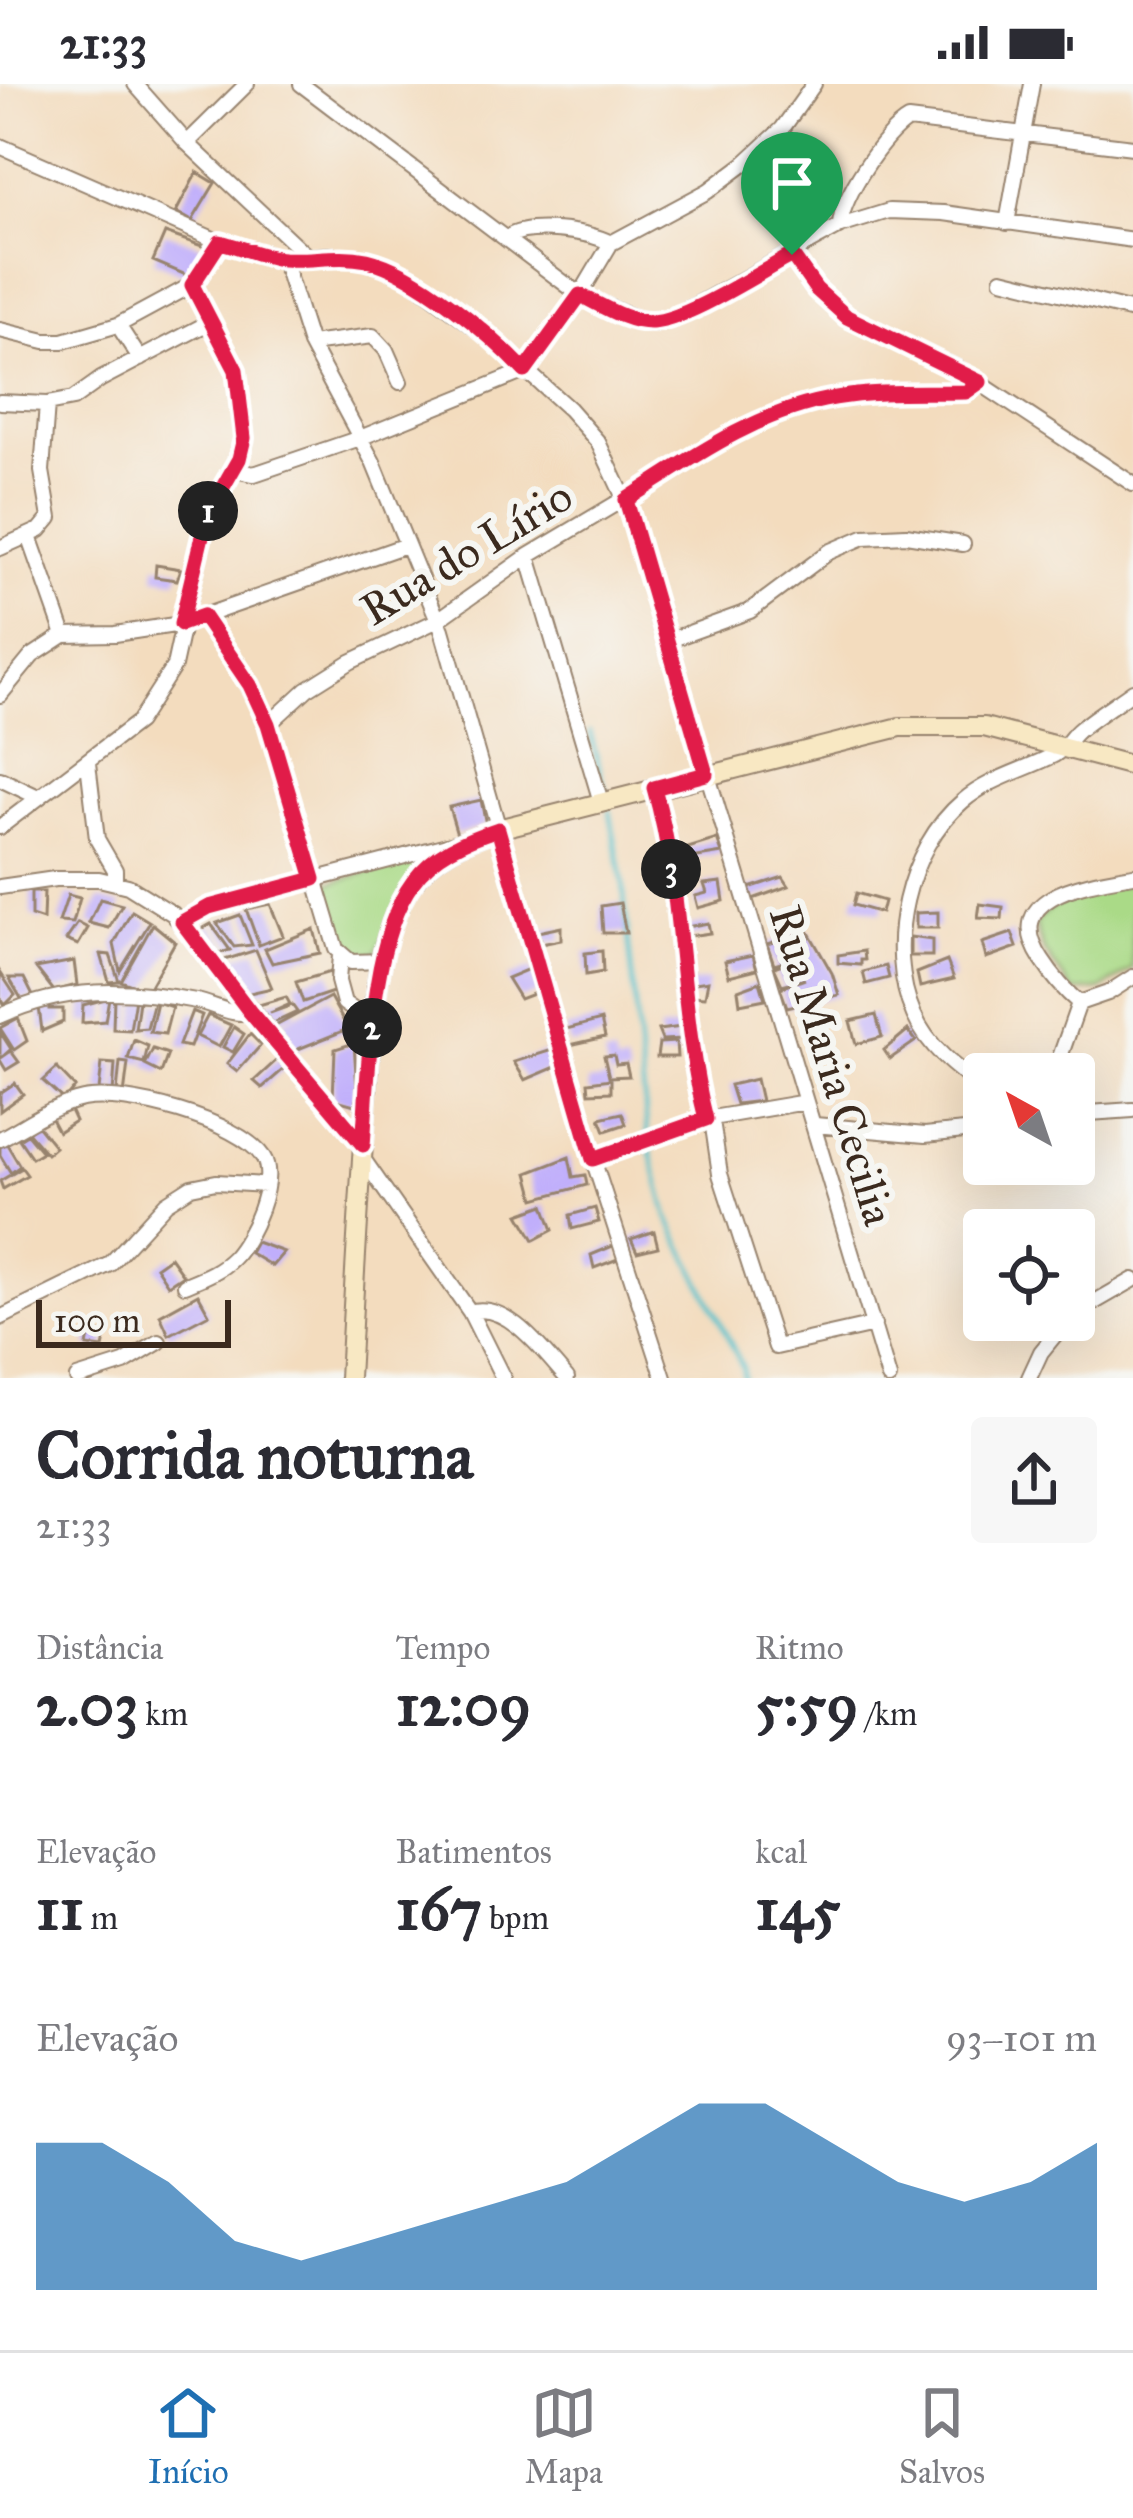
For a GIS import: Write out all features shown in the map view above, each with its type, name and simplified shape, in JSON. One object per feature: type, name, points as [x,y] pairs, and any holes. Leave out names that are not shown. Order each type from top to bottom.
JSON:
[{"type":"main road","points":[[349,1378],[362,1150],[383,961],[412,883],[460,842],[706,774],[875,732],[927,725],[984,727],[1133,766]]},
{"type":"street","points":[[135,84],[187,143],[308,257]]},
{"type":"street","points":[[187,143],[247,84]]},
{"type":"street","points":[[302,84],[580,295],[626,316],[656,322],[680,314],[840,226],[871,214],[907,210],[1133,240]]},
{"type":"street","points":[[233,470],[254,474],[360,438],[525,371],[580,295],[611,242],[708,191],[744,164],[782,129],[814,84]]},
{"type":"street","points":[[1007,223],[1032,84]]},
{"type":"street","points":[[840,226],[848,198],[890,132],[908,119],[1133,147]]},
{"type":"street","name":"Rua Maria Cecilia","points":[[0,146],[220,242],[284,259],[370,261],[407,277],[491,339],[586,427],[610,463],[626,500],[889,1378]]},
{"type":"street","points":[[508,237],[524,230],[611,242]]},
{"type":"street","points":[[0,330],[63,341],[118,325],[192,285],[220,242]]},
{"type":"street","points":[[792,255],[816,289],[847,317],[980,382],[1133,484]]},
{"type":"street","points":[[284,259],[310,344],[360,438],[438,620],[593,1159],[664,1378]]},
{"type":"street","points":[[1002,279],[1133,311]]},
{"type":"street","points":[[0,826],[138,722],[174,666],[207,515],[233,470],[244,438],[236,370],[192,285]]},
{"type":"street","points":[[0,402],[47,404],[73,398],[212,321]]},
{"type":"street","points":[[118,325],[140,359]]},
{"type":"street","points":[[310,344],[373,336],[386,350],[400,382]]},
{"type":"street","name":"Rua do Lírio","points":[[268,724],[297,697],[350,662],[438,620],[528,556],[733,434],[801,405],[853,395],[966,392],[980,382]]},
{"type":"street","points":[[0,548],[48,523],[43,471],[47,404]]},
{"type":"street","points":[[667,641],[750,610],[829,552],[864,537],[906,535],[963,544]]},
{"type":"street","points":[[29,536],[64,635]]},
{"type":"street","points":[[0,695],[32,656],[64,635],[115,634],[181,624],[406,545]]},
{"type":"street","points":[[528,556],[601,802]]},
{"type":"street","points":[[203,616],[250,685],[268,724],[340,956],[338,981],[344,1004],[373,1024]]},
{"type":"street","points":[[963,1072],[945,1058],[912,1012],[904,973],[906,902],[920,859],[945,819],[987,785],[1051,757],[1077,731],[1133,691]]},
{"type":"street","points":[[88,764],[96,833],[116,870],[115,881]]},
{"type":"street","points":[[0,779],[38,797]]},
{"type":"street","points":[[654,788],[669,850],[688,1034],[706,1119],[713,1127],[720,1174],[777,1348],[874,1324]]},
{"type":"street","points":[[182,922],[209,907],[460,842]]},
{"type":"street","points":[[1079,1003],[1032,945],[1028,930],[1032,917],[1065,892],[1133,875]]},
{"type":"street","points":[[0,887],[55,880],[115,881],[153,900],[182,922],[362,1150],[470,1312],[502,1378]]},
{"type":"street","points":[[340,956],[351,962],[383,961]]},
{"type":"street","points":[[1079,1003],[1133,977]]},
{"type":"street","points":[[0,1016],[25,1004],[103,990],[250,1012]]},
{"type":"street","points":[[1061,1053],[1079,1003]]},
{"type":"street","points":[[0,1138],[80,1100],[134,1101],[234,1133],[263,1156],[266,1185],[244,1246],[222,1268],[185,1285]]},
{"type":"street","points":[[593,1159],[706,1119],[806,1102]]},
{"type":"street","points":[[1095,1113],[1133,1110]]},
{"type":"street","points":[[815,1125],[925,1135],[963,1131]]},
{"type":"street","points":[[0,1318],[110,1264],[166,1203],[191,1187],[216,1182],[266,1185]]},
{"type":"street","points":[[1095,1299],[1133,1280]]},
{"type":"street","points":[[470,1312],[487,1310],[512,1324],[567,1378]]},
{"type":"street","points":[[1029,1378],[1050,1341]]},
{"type":"street","points":[[76,1378],[124,1363],[159,1342]]},
{"type":"green space","points":[[424,855],[426,862],[377,952],[357,957],[344,946],[320,886]]},
{"type":"green space","points":[[1133,882],[1133,969],[1101,990],[1073,992],[1043,949],[1035,925],[1066,899]]},
{"type":"building","points":[[197,172],[215,183],[192,221],[176,212]]},
{"type":"building","points":[[165,233],[205,247],[193,278],[153,261]]},
{"type":"building","points":[[156,565],[181,569],[177,580],[155,577]]},
{"type":"building","points":[[481,800],[486,825],[457,834],[449,807]]},
{"type":"building","points":[[717,839],[722,853],[691,858],[688,848]]},
{"type":"building","points":[[783,877],[789,886],[750,900],[746,889]]},
{"type":"building","points":[[721,882],[724,901],[698,908],[695,896],[707,893],[704,884]]},
{"type":"building","points":[[31,892],[44,892],[43,920],[31,916]]},
{"type":"building","points":[[856,893],[884,901],[881,913],[853,905]]},
{"type":"building","points":[[68,895],[80,898],[73,923],[59,922]]},
{"type":"building","points":[[100,899],[122,905],[109,928],[89,923]]},
{"type":"building","points":[[620,903],[626,933],[603,933],[601,906]]},
{"type":"building","points":[[270,904],[283,936],[259,945],[246,909]]},
{"type":"building","points":[[980,904],[1003,907],[1002,919],[978,918]]},
{"type":"building","points":[[132,911],[150,922],[120,971],[114,944]]},
{"type":"building","points":[[938,912],[938,928],[916,928],[916,913]]},
{"type":"building","points":[[240,915],[252,945],[234,947],[217,923]]},
{"type":"building","points":[[78,923],[88,928],[78,945],[66,940]]},
{"type":"building","points":[[708,923],[710,933],[682,937],[681,928]]},
{"type":"building","points":[[153,924],[175,942],[147,991],[121,981]]},
{"type":"building","points":[[211,924],[230,950],[215,955],[200,930]]},
{"type":"building","points":[[561,927],[561,940],[541,944],[538,932]]},
{"type":"building","points":[[314,929],[320,953],[272,963],[265,949]]},
{"type":"building","points":[[808,931],[839,995],[787,1007],[780,988],[805,979],[782,985],[774,967],[806,955],[774,964],[767,944]]},
{"type":"building","points":[[1012,933],[1017,947],[986,958],[982,943]]},
{"type":"building","points":[[910,937],[932,940],[932,956],[910,956]]},
{"type":"building","points":[[256,950],[272,988],[245,994],[221,961]]},
{"type":"building","points":[[602,951],[603,972],[586,975],[585,953]]},
{"type":"building","points":[[864,951],[861,965],[838,963],[838,955]]},
{"type":"building","points":[[101,954],[110,955],[119,981],[109,982]]},
{"type":"building","points":[[753,955],[757,969],[729,976],[725,961]]},
{"type":"building","points":[[74,961],[77,985],[54,991],[36,968]]},
{"type":"building","points":[[947,961],[954,979],[920,987],[917,973]]},
{"type":"building","points":[[886,966],[889,978],[866,984],[863,972]]},
{"type":"building","points":[[531,968],[538,992],[520,999],[507,978]]},
{"type":"building","points":[[0,972],[15,995],[5,1005],[0,997]]},
{"type":"building","points":[[330,972],[336,991],[303,1002],[296,982]]},
{"type":"building","points":[[9,978],[24,978],[33,996],[22,1000]]},
{"type":"building","points":[[708,981],[705,997],[689,996],[688,984]]},
{"type":"building","points":[[760,982],[765,999],[740,1004],[738,990]]},
{"type":"building","points":[[114,997],[135,998],[130,1030],[113,1029]]},
{"type":"building","points":[[286,997],[290,1004],[270,1013],[292,1005],[297,1012],[271,1024],[266,1014],[261,1016],[252,1007]]},
{"type":"building","points":[[330,997],[348,1029],[291,1052],[270,1029]]},
{"type":"building","points":[[109,998],[105,1021],[82,1023],[83,1005]]},
{"type":"building","points":[[139,1001],[154,1001],[147,1028],[135,1029]]},
{"type":"building","points":[[157,1002],[172,1007],[165,1034],[150,1032]]},
{"type":"building","points":[[39,1007],[63,1009],[63,1022],[42,1031]]},
{"type":"building","points":[[192,1011],[202,1015],[190,1047],[179,1045]]},
{"type":"building","points":[[208,1015],[231,1025],[219,1047],[197,1036]]},
{"type":"building","points":[[876,1015],[882,1037],[856,1044],[850,1021]]},
{"type":"building","points":[[18,1018],[27,1041],[14,1050],[0,1028]]},
{"type":"building","points":[[601,1020],[605,1037],[570,1045],[566,1029]]},
{"type":"building","points":[[234,1027],[244,1034],[233,1052],[223,1047]]},
{"type":"building","points":[[682,1027],[683,1039],[662,1040],[658,1030]]},
{"type":"building","points":[[908,1030],[916,1041],[890,1059],[884,1050]]},
{"type":"building","points":[[0,1032],[11,1049],[1,1058],[11,1051],[19,1062],[6,1070],[0,1060]]},
{"type":"building","points":[[250,1034],[261,1045],[237,1072],[227,1064]]},
{"type":"building","points":[[134,1040],[148,1046],[144,1063],[128,1059]]},
{"type":"building","points":[[676,1042],[677,1057],[657,1057],[659,1043]]},
{"type":"building","points":[[354,1043],[358,1106],[333,1099],[335,1049]]},
{"type":"building","points":[[153,1049],[168,1054],[161,1073],[145,1065]]},
{"type":"building","points":[[552,1050],[558,1066],[525,1080],[514,1062]]},
{"type":"building","points":[[614,1055],[616,1064],[626,1063],[629,1076],[609,1077],[604,1056]]},
{"type":"building","points":[[278,1059],[285,1068],[262,1088],[254,1081]]},
{"type":"building","points":[[120,1062],[128,1063],[124,1095],[117,1092]]},
{"type":"building","points":[[102,1063],[115,1064],[113,1094],[99,1090]]},
{"type":"building","points":[[57,1068],[75,1087],[64,1100],[43,1081]]},
{"type":"building","points":[[611,1079],[611,1092],[589,1093],[588,1082]]},
{"type":"building","points":[[756,1079],[761,1101],[736,1104],[730,1085]]},
{"type":"building","points":[[15,1083],[23,1094],[0,1111],[0,1093]]},
{"type":"building","points":[[69,1108],[75,1121],[58,1132],[50,1117]]},
{"type":"building","points":[[622,1113],[626,1124],[605,1131],[600,1118]]},
{"type":"building","points":[[37,1125],[55,1147],[47,1154],[28,1132]]},
{"type":"building","points":[[27,1134],[42,1152],[32,1158],[19,1139]]},
{"type":"building","points":[[5,1141],[20,1166],[11,1173],[0,1155]]},
{"type":"building","points":[[569,1157],[573,1177],[585,1175],[587,1185],[535,1199],[528,1173]]},
{"type":"building","points":[[22,1168],[27,1175],[3,1189],[0,1181]]},
{"type":"building","points":[[544,1205],[553,1230],[534,1240],[519,1214]]},
{"type":"building","points":[[595,1208],[599,1222],[572,1229],[570,1215]]},
{"type":"building","points":[[654,1231],[658,1247],[637,1252],[631,1239]]},
{"type":"building","points":[[256,1242],[284,1252],[272,1266],[250,1253]]},
{"type":"building","points":[[615,1245],[618,1259],[594,1268],[591,1255]]},
{"type":"building","points":[[170,1257],[183,1275],[168,1285],[156,1267]]},
{"type":"building","points":[[198,1294],[209,1314],[169,1335],[160,1315]]},
{"type":"building","points":[[90,1331],[106,1334],[103,1348],[87,1346]]},
{"type":"waterway","points":[[590,732],[607,796]]},
{"type":"waterway","points":[[610,811],[623,884],[648,1137]]},
{"type":"waterway","points":[[648,1141],[668,1217],[743,1368],[743,1378]]},
{"type":"route","points":[[220,242],[284,259],[328,255],[370,261],[424,289],[525,371],[580,295],[626,316],[656,322],[792,255],[816,289],[847,317],[980,382],[966,392],[853,395],[801,405],[733,434],[626,500],[706,774],[654,788],[669,850],[688,1034],[706,1119],[593,1159],[498,829],[460,842],[425,869],[404,898],[379,978],[363,1145],[250,1012],[182,922],[209,907],[314,879],[268,724],[250,685],[203,616],[181,624],[207,515],[239,459],[244,438],[236,370],[192,285],[220,242]]}]
